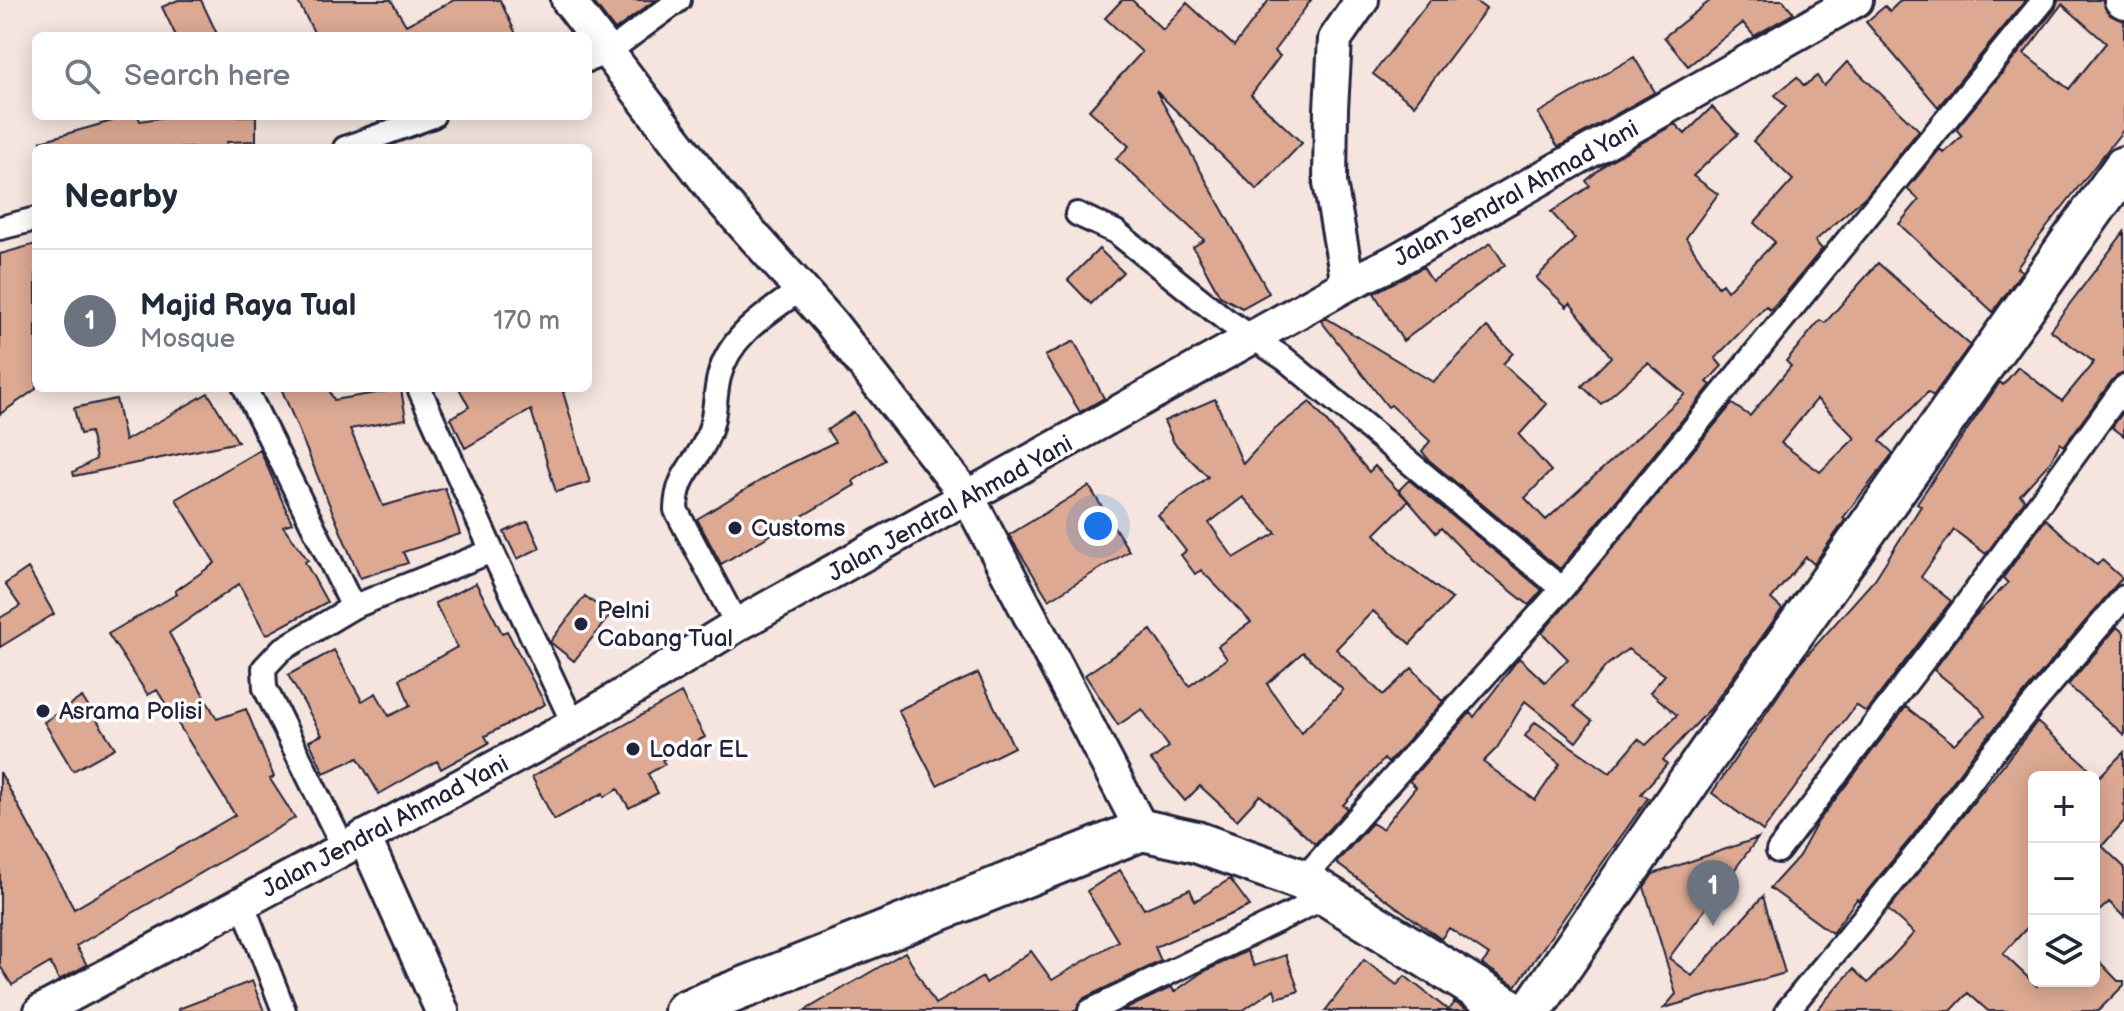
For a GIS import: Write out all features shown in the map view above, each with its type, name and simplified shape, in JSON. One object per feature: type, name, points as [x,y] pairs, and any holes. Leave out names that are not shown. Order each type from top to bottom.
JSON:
[{"type":"highway","points":[[1531,1011],[1730,722],[2124,167]]},
{"type":"highway","points":[[685,1011],[1142,830],[1196,842],[1315,888],[1513,1011]]},
{"type":"street","points":[[568,0],[585,32]]},
{"type":"street","points":[[679,0],[598,56],[801,289],[969,499],[1142,830]]},
{"type":"street","points":[[1348,284],[1330,183],[1331,109],[1335,39],[1362,0]]},
{"type":"street","name":"Jalan Jendral Ahmad Yani","points":[[41,1011],[574,725],[737,625],[969,499],[1348,284],[1392,263],[1856,0]]},
{"type":"street","points":[[1090,1011],[1315,888],[2044,0]]},
{"type":"street","points":[[356,144],[422,120]]},
{"type":"street","points":[[1077,214],[1116,232],[1226,320],[1285,359],[1562,589]]},
{"type":"street","points":[[0,228],[32,220]]},
{"type":"street","points":[[737,625],[676,510],[677,489],[685,470],[707,439],[724,360],[753,324],[801,289]]},
{"type":"street","points":[[1778,851],[1962,610],[2124,387]]},
{"type":"street","points":[[247,392],[353,607]]},
{"type":"street","points":[[421,392],[574,725]]},
{"type":"street","points":[[442,1011],[354,842],[265,688],[263,677],[264,668],[281,650],[353,607],[492,551]]},
{"type":"street","points":[[1787,1011],[1922,847],[1988,758],[2123,599]]},
{"type":"street","points":[[242,902],[284,1011]]},
{"type":"building","points":[[178,0],[201,0],[216,32],[174,32],[162,7]]},
{"type":"building","points":[[297,0],[391,0],[406,25],[454,0],[500,0],[515,32],[314,32]]},
{"type":"building","points":[[592,0],[655,0],[615,30]]},
{"type":"building","points":[[1122,0],[1132,0],[1163,30],[1187,3],[1234,46],[1269,0],[1311,0],[1274,51],[1280,56],[1251,95],[1302,143],[1257,190],[1156,91],[1269,293],[1242,308],[1220,296],[1193,247],[1204,240],[1116,159],[1129,146],[1089,110],[1142,52],[1105,18]]},
{"type":"building","points":[[1430,0],[1474,0],[1486,9],[1414,105],[1373,74]]},
{"type":"building","points":[[1711,0],[1783,0],[1794,13],[1754,36],[1743,23],[1688,66],[1664,37]]},
{"type":"building","points":[[1901,0],[2026,0],[1938,107],[1866,22],[1885,6],[1890,11]]},
{"type":"building","points":[[2058,0],[2102,0],[2110,15],[2124,21],[2124,129],[2036,241],[2017,268],[2022,271],[1993,312],[1899,224],[1919,200],[1907,189],[1940,149],[1944,153],[1962,136],[1956,129],[2055,9]],"holes":[[[2062,4],[2106,43],[2069,89],[2024,54]]]},
{"type":"building","points":[[1634,57],[1655,92],[1558,147],[1538,113]]},
{"type":"building","points":[[1847,62],[1919,130],[1867,195],[1815,241],[1822,249],[1786,293],[1770,310],[1766,306],[1715,358],[1722,366],[1707,382],[1711,385],[1560,569],[1429,460],[1422,451],[1430,441],[1391,405],[1388,407],[1321,321],[1326,318],[1433,382],[1487,327],[1513,353],[1503,364],[1547,404],[1519,435],[1551,471],[1525,498],[1546,520],[1685,394],[1648,363],[1601,404],[1582,386],[1611,357],[1570,303],[1567,307],[1536,278],[1575,239],[1551,212],[1590,186],[1586,181],[1608,162],[1675,124],[1685,134],[1712,107],[1738,134],[1693,176],[1718,194],[1686,238],[1718,287],[1722,284],[1727,291],[1775,242],[1754,223],[1793,180],[1753,141],[1786,107],[1775,95],[1797,77],[1804,86],[1817,76],[1824,86]]},
{"type":"building","points":[[256,120],[256,141],[227,144],[41,144],[41,141],[112,121]]},
{"type":"building","points":[[2124,232],[2124,373],[2113,379],[2064,446],[2060,443],[2051,461],[2020,495],[2025,500],[1986,554],[1954,530],[1921,577],[1951,601],[1866,712],[1856,705],[1763,831],[1712,793],[1800,663],[1875,579],[1921,506],[1917,503],[2000,382],[2003,385],[2018,367],[2062,401],[2094,362],[2050,330]]},
{"type":"building","points":[[1491,243],[1505,265],[1403,341],[1374,293],[1423,267],[1432,281]]},
{"type":"building","points":[[32,245],[32,392],[0,414],[0,254]]},
{"type":"building","points":[[1099,249],[1123,272],[1091,304],[1068,280]]},
{"type":"building","points":[[1878,263],[1970,345],[1933,396],[1928,392],[1880,441],[1893,453],[1843,518],[1845,520],[1814,564],[1806,557],[1771,599],[1782,609],[1710,709],[1663,760],[1667,764],[1641,794],[1648,798],[1516,986],[1482,964],[1489,955],[1449,928],[1441,939],[1336,863],[1372,823],[1382,829],[1416,787],[1409,781],[1470,713],[1474,717],[1519,658],[1545,682],[1568,659],[1542,633],[1732,404],[1750,416],[1791,366],[1786,361],[1820,320],[1825,323]],"holes":[[[1817,399],[1855,438],[1820,472],[1781,443]],[[1628,649],[1665,675],[1650,692],[1677,715],[1646,745],[1638,739],[1610,773],[1535,722],[1525,736],[1560,764],[1535,800],[1483,762],[1497,748],[1525,701],[1576,742],[1592,721],[1574,706],[1606,666]]]},
{"type":"building","points":[[1074,341],[1104,398],[1080,412],[1045,356]]},
{"type":"building","points":[[283,392],[330,392],[334,400],[402,392],[406,419],[350,429],[383,506],[445,488],[460,534],[403,552],[408,563],[360,578]]},
{"type":"building","points":[[461,392],[563,392],[590,482],[556,492],[531,410],[465,448],[451,418],[469,407]]},
{"type":"building","points":[[208,393],[238,442],[74,476],[73,472],[96,459],[90,432],[80,434],[74,408],[116,399],[125,441]]},
{"type":"building","points":[[1215,399],[1243,464],[1275,429],[1310,402],[1369,472],[1375,466],[1408,501],[1375,534],[1394,555],[1452,599],[1410,644],[1373,611],[1336,649],[1383,695],[1412,668],[1442,701],[1450,694],[1388,763],[1384,759],[1343,805],[1348,808],[1315,844],[1260,795],[1237,820],[1200,786],[1185,801],[1151,760],[1169,747],[1142,709],[1118,725],[1085,675],[1151,630],[1189,686],[1227,659],[1218,646],[1251,622],[1201,570],[1195,574],[1181,555],[1186,551],[1158,515],[1208,477],[1174,443],[1164,421]],"holes":[[[1243,497],[1276,533],[1234,558],[1209,523]],[[1303,652],[1343,690],[1301,733],[1267,684]]]},
{"type":"building","points":[[2124,411],[2124,436],[2112,427]]},
{"type":"building","points":[[854,412],[885,460],[853,481],[855,485],[721,564],[697,519],[781,468],[835,442],[827,430]]},
{"type":"building","points":[[260,450],[292,523],[283,526],[308,560],[305,562],[327,602],[266,635],[239,584],[169,633],[217,719],[246,709],[274,777],[270,779],[295,818],[76,946],[87,965],[59,980],[50,963],[12,985],[0,966],[0,772],[74,909],[235,815],[157,690],[148,695],[108,634],[177,594],[175,591],[215,563],[176,499]]},
{"type":"building","points":[[1409,480],[1542,590],[1529,605],[1472,560],[1441,528],[1436,533],[1399,490]]},
{"type":"building","points":[[1089,486],[1129,551],[1049,600],[1009,535]]},
{"type":"building","points":[[2046,519],[2097,565],[2102,560],[2122,578],[1977,749],[1911,838],[1859,901],[1857,899],[1832,933],[1770,888],[1799,856],[1817,823],[1906,707],[1954,744],[1985,716],[1978,706],[1934,670],[1974,617],[2008,583],[2003,578]]},
{"type":"building","points":[[528,521],[540,548],[517,559],[504,532]]},
{"type":"building","points":[[28,568],[54,614],[0,647],[0,618],[20,606],[5,584]]},
{"type":"building","points":[[476,583],[502,633],[507,631],[545,704],[485,736],[489,743],[441,769],[437,761],[379,794],[358,758],[324,773],[309,741],[322,735],[288,675],[334,650],[362,701],[376,693],[389,716],[410,706],[400,679],[457,647],[435,603]]},
{"type":"building","points":[[585,596],[610,615],[574,661],[550,642]]},
{"type":"building","points":[[2117,627],[2124,633],[2124,735],[2068,685]]},
{"type":"building","points":[[978,673],[1014,747],[937,785],[898,710]]},
{"type":"building","name":"Lodar EL","points":[[681,693],[705,737],[662,760],[665,764],[648,774],[658,793],[629,808],[618,789],[604,797],[603,793],[554,820],[532,777]]},
{"type":"building","points":[[82,697],[115,748],[73,771],[44,722]]},
{"type":"building","points":[[2037,722],[2092,771],[2028,771],[2028,927],[2003,954],[2028,978],[2028,987],[2100,987],[2100,962],[2118,981],[2124,981],[2124,985],[2098,1011],[1988,1011],[1968,993],[1951,1011],[1816,1011],[1853,969],[1868,983],[1914,933],[1888,910]]},
{"type":"building","points":[[2124,752],[2124,821],[2102,846],[2124,867],[2124,917],[2109,902],[2100,910],[2100,776]]},
{"type":"building","points":[[1758,838],[1669,958],[1692,976],[1763,896],[1785,973],[1664,1008],[1676,994],[1644,887],[1653,874]]},
{"type":"building","points":[[1120,870],[1144,909],[1190,889],[1195,901],[1230,879],[1250,906],[1155,947],[1161,961],[1084,998],[1076,1011],[804,1011],[905,952],[935,1004],[983,977],[986,983],[1031,951],[1052,980],[1118,941],[1087,891]]},
{"type":"building","points":[[1247,951],[1254,966],[1286,955],[1299,991],[1277,998],[1274,989],[1242,1011],[1122,1011],[1172,987],[1174,992],[1201,973]]},
{"type":"building","points":[[1364,960],[1397,985],[1405,976],[1448,1010],[1454,1002],[1469,1011],[1325,1011]]},
{"type":"building","points":[[252,981],[264,1011],[178,1009]]},
{"type":"place","name":"Customs","points":[[735,528]]},
{"type":"place","name":"Pelni Cabang Tual","points":[[581,624]]},
{"type":"place","name":"Asrama Polisi","points":[[43,711]]},
{"type":"place","name":"Lodar EL","points":[[633,749]]},
{"type":"place","name":"Majid Raya Tual","points":[[1713,926]]}]
